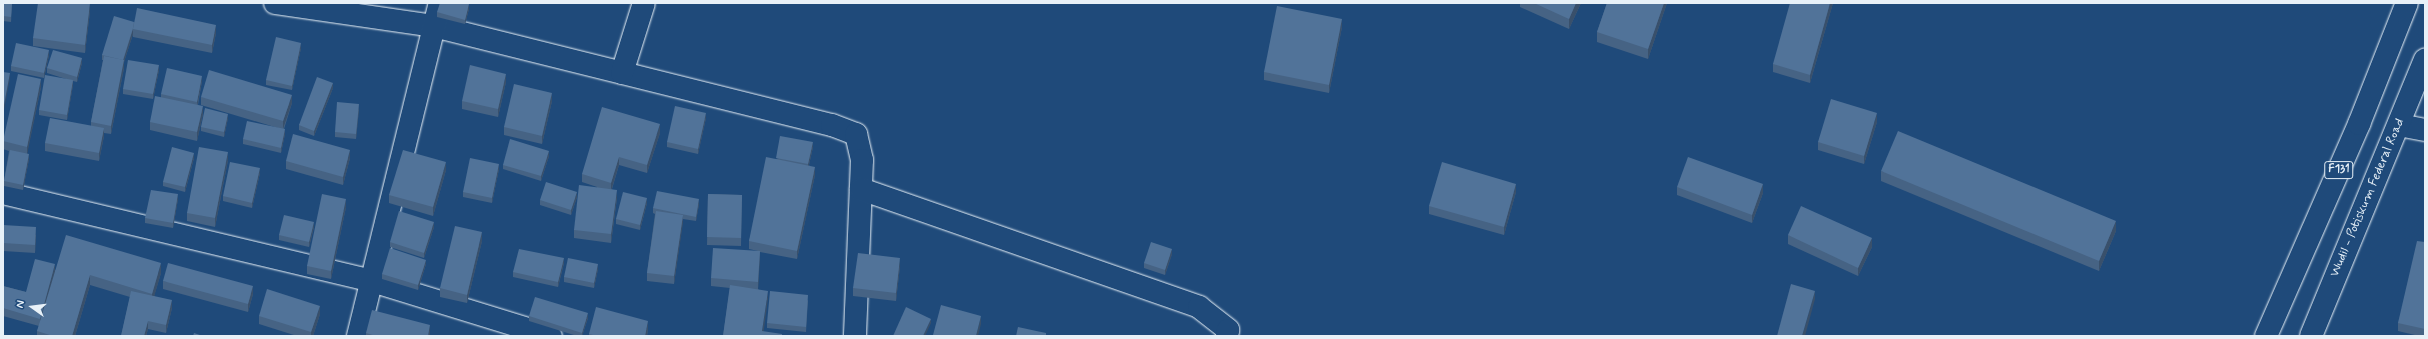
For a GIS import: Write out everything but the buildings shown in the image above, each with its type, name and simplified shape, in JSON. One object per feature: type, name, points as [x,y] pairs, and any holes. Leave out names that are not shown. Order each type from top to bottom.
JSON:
[{"type":"street","points":[[275,3],[434,26],[832,125],[856,134],[862,160],[855,336]]},
{"type":"street","points":[[358,336],[440,3]]},
{"type":"street","points":[[622,73],[644,3]]},
{"type":"street","name":"F131","points":[[2266,336],[2359,124],[2407,3]]},
{"type":"street","name":"Wudil - Potiskum Federal Road","points":[[2311,336],[2400,125],[2425,60]]},
{"type":"street","points":[[2400,125],[2425,130]]},
{"type":"street","points":[[861,189],[1199,307],[1228,330],[1227,336]]},
{"type":"street","points":[[3,193],[372,281],[551,336]]}]
